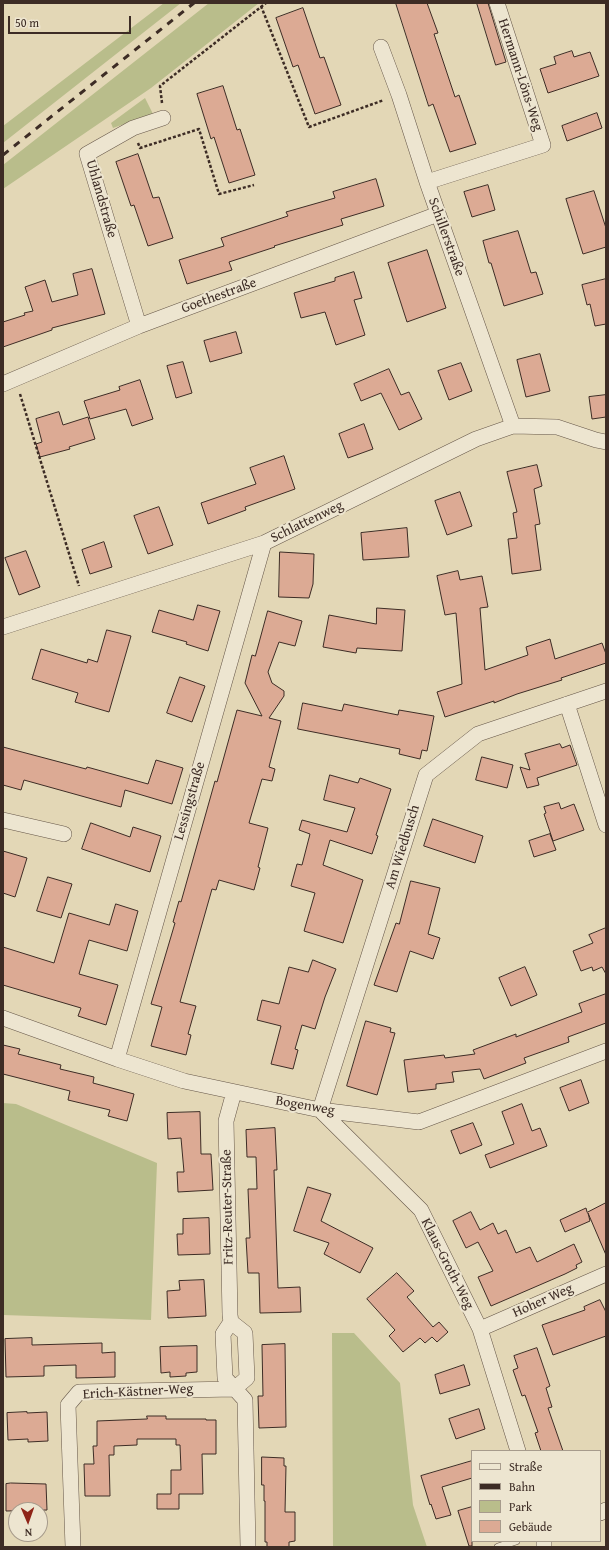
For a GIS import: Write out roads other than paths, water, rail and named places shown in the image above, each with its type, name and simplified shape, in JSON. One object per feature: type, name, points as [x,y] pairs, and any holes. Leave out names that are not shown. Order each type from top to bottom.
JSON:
[{"type":"street","name":"Hermann-Löns-Weg","points":[[426,182],[543,145],[497,3]]},
{"type":"street","name":"Schillerstraße","points":[[381,47],[399,95],[426,182],[513,426]]},
{"type":"street","name":"Uhlandstraße","points":[[138,326],[87,154],[133,128],[163,118]]},
{"type":"street","name":"Goethestraße","points":[[6,383],[138,326],[438,214]]},
{"type":"street","name":"Schlattenweg","points":[[3,627],[264,543],[476,440],[513,426],[558,427],[606,442]]},
{"type":"street","name":"Lessingstraße","points":[[117,1059],[264,543]]},
{"type":"street","name":"Am Wiedbusch","points":[[320,1110],[426,775],[478,734],[606,691]]},
{"type":"street","points":[[567,704],[606,825]]},
{"type":"street","points":[[3,820],[64,834]]},
{"type":"street","name":"Bogenweg","points":[[3,1018],[117,1059],[184,1081],[320,1110],[419,1122],[606,1051]]},
{"type":"street","name":"Fritz-Reuter-Straße","points":[[234,1092],[226,1121],[231,1322],[223,1334],[225,1378],[245,1400],[248,1547]]},
{"type":"street","name":"Klaus-Groth-Weg","points":[[320,1110],[420,1210],[480,1329],[518,1450]]},
{"type":"street","name":"Hoher Weg","points":[[480,1329],[606,1274]]},
{"type":"street","points":[[231,1322],[245,1333],[247,1370],[247,1378],[234,1389]]},
{"type":"street","name":"Erich-Kästner-Weg","points":[[73,1547],[68,1405],[79,1392],[234,1389]]},
{"type":"lane","points":[[498,1547],[513,1542]]},
{"type":"railway","points":[[3,155],[194,3]]}]
